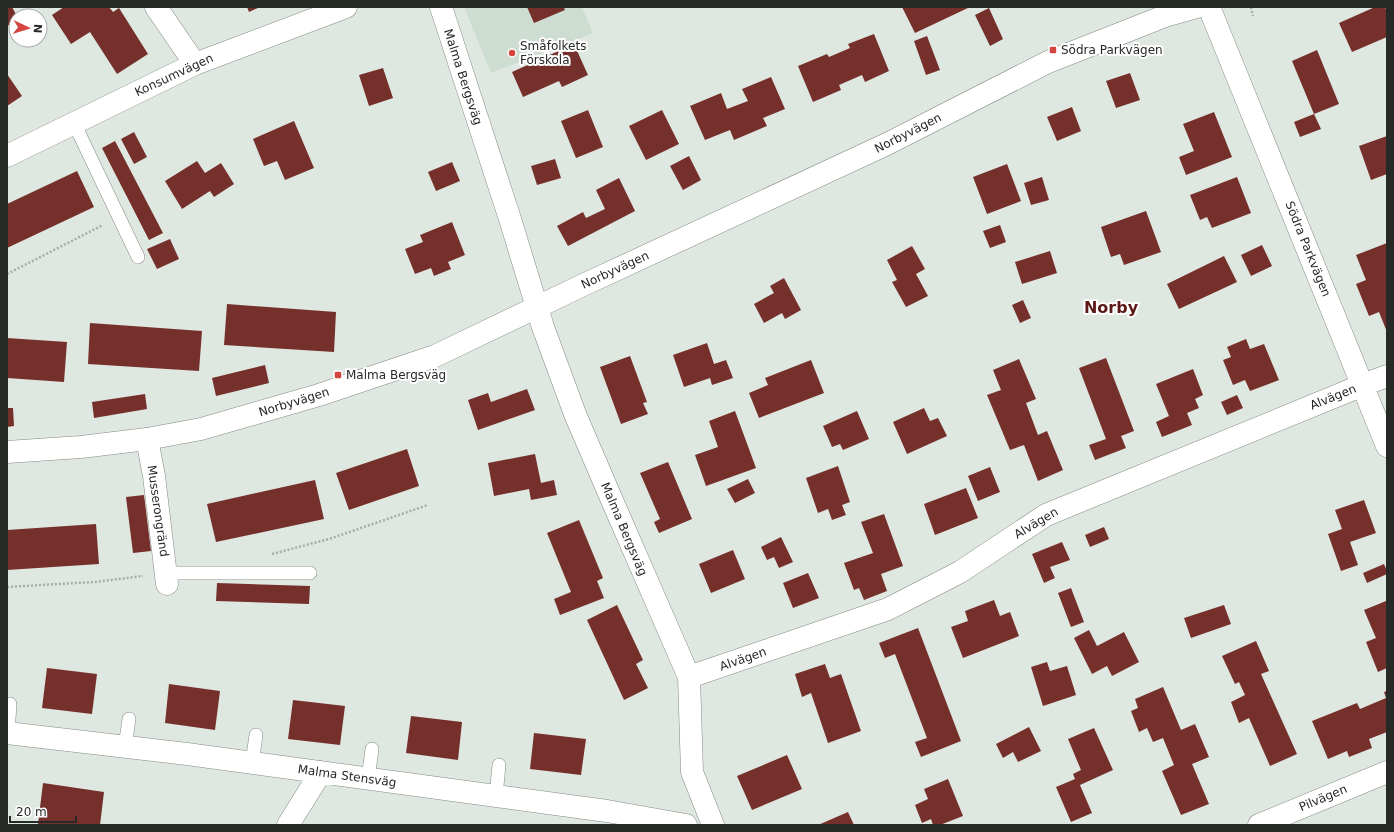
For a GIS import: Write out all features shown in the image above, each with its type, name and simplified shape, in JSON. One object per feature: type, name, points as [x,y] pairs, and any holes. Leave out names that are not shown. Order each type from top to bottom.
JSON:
[{"type":"street","points":[[156,7],[195,64]]},
{"type":"street","name":"Konsumvägen","points":[[7,156],[195,64],[346,7]]},
{"type":"street","name":"Malma Bergsväg","points":[[440,7],[543,327],[578,421],[689,677],[692,772],[713,825]]},
{"type":"street","name":"Norbyvägen","points":[[7,452],[81,447],[147,439],[201,429],[319,395],[435,356],[887,144],[1048,62],[1165,16],[1197,7]]},
{"type":"street","name":"Södra Parkvägen","points":[[1209,7],[1387,446]]},
{"type":"street","name":"Alvägen","points":[[689,677],[888,609],[960,572],[1046,515],[1387,376]]},
{"type":"street","name":"Musserongränd","points":[[147,439],[154,476],[167,578]]},
{"type":"street","name":"Malma Stensväg","points":[[7,733],[252,763],[496,796],[602,818],[686,825]]},
{"type":"street","points":[[288,825],[321,772]]},
{"type":"street","name":"Pilvägen","points":[[1259,825],[1387,772]]},
{"type":"lane","points":[[74,123],[138,257]]},
{"type":"lane","points":[[167,578],[310,572]]},
{"type":"lane","points":[[7,733],[10,704]]},
{"type":"lane","points":[[126,747],[129,719]]},
{"type":"lane","points":[[252,763],[256,735]]},
{"type":"lane","points":[[368,779],[372,749]]},
{"type":"lane","points":[[496,796],[499,765]]},
{"type":"path","points":[[1251,7],[1253,16]]},
{"type":"path","points":[[7,274],[119,217]]},
{"type":"path","points":[[271,554],[329,539],[428,505]]},
{"type":"path","points":[[7,587],[167,578]]},
{"type":"shaded area","name":"Småfolkets Förskola","points":[[464,7],[582,7],[593,33],[491,73]]},
{"type":"building","points":[[7,7],[12,7],[8,8],[7,26]]},
{"type":"building","points":[[64,7],[109,7],[113,12],[119,8],[148,54],[117,74],[90,32],[71,44],[52,15]]},
{"type":"building","points":[[247,7],[260,7],[249,12]]},
{"type":"building","points":[[527,7],[564,7],[565,10],[534,23]]},
{"type":"building","points":[[902,7],[970,7],[915,33]]},
{"type":"building","points":[[1375,7],[1385,7],[1387,12],[1387,37],[1352,52],[1339,23]]},
{"type":"building","points":[[989,8],[1003,39],[990,46],[975,15]]},
{"type":"building","points":[[874,34],[889,71],[865,82],[862,75],[839,85],[841,90],[813,102],[798,66],[827,54],[829,57],[850,48],[848,44]]},
{"type":"building","points":[[927,36],[940,70],[926,75],[914,41]]},
{"type":"building","points":[[574,44],[588,75],[562,87],[559,81],[523,97],[512,72]]},
{"type":"building","points":[[1317,50],[1339,104],[1314,114],[1292,61]]},
{"type":"building","points":[[383,68],[393,98],[369,106],[359,75]]},
{"type":"building","points":[[1130,73],[1140,100],[1116,108],[1106,81]]},
{"type":"building","points":[[7,74],[22,96],[7,106]]},
{"type":"building","points":[[771,77],[785,109],[763,118],[767,126],[734,140],[730,130],[705,140],[690,106],[721,93],[727,109],[748,101],[742,89]]},
{"type":"building","points":[[1072,107],[1081,131],[1057,141],[1047,117]]},
{"type":"building","points":[[588,110],[603,147],[576,158],[561,121]]},
{"type":"building","points":[[662,110],[679,144],[646,160],[629,126]]},
{"type":"building","points":[[1214,112],[1232,157],[1186,175],[1179,157],[1194,151],[1183,124]]},
{"type":"building","points":[[1314,114],[1321,129],[1300,137],[1294,122]]},
{"type":"building","points":[[294,121],[314,168],[285,180],[277,161],[264,166],[253,139]]},
{"type":"building","points":[[134,132],[147,157],[134,164],[121,139]]},
{"type":"building","points":[[1387,136],[1387,174],[1371,180],[1359,146]]},
{"type":"building","points":[[115,141],[163,233],[149,240],[102,148]]},
{"type":"building","points":[[689,156],[701,180],[683,190],[670,166]]},
{"type":"building","points":[[555,159],[561,178],[537,185],[531,166]]},
{"type":"building","points":[[197,161],[205,173],[221,163],[234,184],[214,197],[210,191],[182,209],[165,181]]},
{"type":"building","points":[[452,162],[460,181],[436,191],[428,172]]},
{"type":"building","points":[[1007,164],[1021,201],[987,214],[973,177]]},
{"type":"building","points":[[77,171],[94,207],[7,248],[7,204]]},
{"type":"building","points":[[1042,177],[1049,200],[1031,205],[1024,183]]},
{"type":"building","points":[[1237,177],[1251,213],[1212,228],[1207,217],[1200,220],[1190,195]]},
{"type":"building","points":[[619,178],[635,211],[568,246],[557,226],[583,212],[586,218],[605,209],[596,190]]},
{"type":"building","points":[[1146,211],[1161,252],[1124,265],[1120,254],[1111,257],[1101,227]]},
{"type":"building","points":[[452,222],[465,255],[448,262],[451,269],[434,276],[431,268],[415,274],[405,249],[423,242],[420,235]]},
{"type":"building","points":[[1000,225],[1006,242],[990,248],[983,231]]},
{"type":"building","points":[[170,239],[179,259],[157,269],[147,249]]},
{"type":"building","points":[[1387,243],[1387,332],[1379,312],[1369,316],[1356,284],[1366,280],[1356,255]]},
{"type":"building","points":[[1262,245],[1272,266],[1251,276],[1241,255]]},
{"type":"building","points":[[912,246],[925,269],[916,274],[928,296],[906,307],[892,282],[897,280],[887,260]]},
{"type":"building","points":[[1050,251],[1057,273],[1022,284],[1015,262]]},
{"type":"building","points":[[1224,256],[1237,282],[1179,309],[1167,284]]},
{"type":"building","points":[[784,278],[801,310],[785,319],[782,313],[764,323],[754,304],[774,293],[770,286]]},
{"type":"building","points":[[1023,300],[1031,318],[1020,323],[1012,305]]},
{"type":"building","points":[[227,304],[336,312],[334,352],[224,345]]},
{"type":"building","points":[[90,323],[202,331],[199,371],[88,364]]},
{"type":"building","points":[[7,338],[67,342],[64,382],[7,378]]},
{"type":"building","points":[[1246,339],[1250,349],[1264,344],[1279,380],[1250,391],[1245,380],[1233,385],[1223,360],[1231,357],[1227,347]]},
{"type":"building","points":[[707,343],[714,364],[726,360],[733,378],[712,385],[710,378],[684,387],[673,355]]},
{"type":"building","points":[[630,356],[647,402],[643,403],[648,414],[621,424],[600,367]]},
{"type":"building","points":[[1106,358],[1134,431],[1121,436],[1126,448],[1095,460],[1089,445],[1106,439],[1079,368]]},
{"type":"building","points":[[1019,359],[1036,399],[1026,403],[1038,435],[1047,431],[1063,470],[1038,481],[1024,445],[1010,450],[987,395],[1001,390],[993,370]]},
{"type":"building","points":[[811,360],[824,393],[759,418],[749,393],[768,385],[765,378]]},
{"type":"building","points":[[265,365],[269,383],[216,396],[212,378]]},
{"type":"building","points":[[1193,369],[1203,395],[1195,399],[1199,408],[1187,413],[1192,425],[1162,437],[1156,422],[1169,416],[1156,384]]},
{"type":"building","points":[[527,389],[535,410],[478,430],[468,400],[488,393],[491,402]]},
{"type":"building","points":[[145,394],[147,409],[94,418],[92,402]]},
{"type":"building","points":[[1237,395],[1243,408],[1227,415],[1221,402]]},
{"type":"building","points":[[7,408],[13,408],[14,426],[7,427]]},
{"type":"building","points":[[924,408],[930,421],[938,418],[947,436],[907,454],[893,422]]},
{"type":"building","points":[[735,411],[756,468],[706,486],[695,455],[718,447],[709,421]]},
{"type":"building","points":[[857,411],[869,439],[843,450],[840,444],[832,447],[823,426]]},
{"type":"building","points":[[407,449],[419,486],[349,510],[336,473]]},
{"type":"building","points":[[535,454],[541,483],[554,480],[557,495],[531,500],[529,489],[494,496],[488,463]]},
{"type":"building","points":[[668,462],[692,519],[659,533],[654,522],[660,519],[640,473]]},
{"type":"building","points":[[838,466],[850,502],[842,505],[846,515],[832,520],[828,509],[818,513],[806,478]]},
{"type":"building","points":[[990,467],[1000,492],[978,501],[968,476]]},
{"type":"building","points":[[748,479],[755,493],[735,503],[727,489]]},
{"type":"building","points":[[315,480],[324,519],[216,542],[207,504]]},
{"type":"building","points":[[966,488],[978,518],[935,535],[924,504]]},
{"type":"building","points":[[144,495],[151,551],[133,553],[126,497]]},
{"type":"building","points":[[1364,500],[1376,533],[1350,542],[1358,565],[1341,571],[1328,534],[1342,529],[1335,510]]},
{"type":"building","points":[[884,514],[903,566],[881,574],[887,591],[864,600],[859,588],[854,590],[844,563],[873,553],[861,522]]},
{"type":"building","points":[[579,520],[603,578],[597,581],[604,598],[560,615],[554,599],[571,592],[547,533]]},
{"type":"building","points":[[96,524],[99,564],[7,570],[7,530]]},
{"type":"building","points":[[1104,527],[1109,539],[1090,547],[1085,535]]},
{"type":"building","points":[[781,537],[793,562],[779,568],[774,557],[767,560],[761,547]]},
{"type":"building","points":[[1062,542],[1070,560],[1050,567],[1055,578],[1044,583],[1032,554]]},
{"type":"building","points":[[733,550],[745,579],[711,593],[699,564]]},
{"type":"building","points":[[1384,564],[1387,574],[1367,583],[1363,573]]},
{"type":"building","points":[[808,573],[819,598],[793,608],[783,583]]},
{"type":"building","points":[[217,583],[310,586],[309,604],[216,601]]},
{"type":"building","points":[[1071,588],[1084,622],[1071,627],[1058,593]]},
{"type":"building","points":[[994,600],[1000,616],[1010,612],[1019,636],[963,658],[951,627],[968,621],[965,611]]},
{"type":"building","points":[[1386,601],[1387,668],[1378,672],[1366,642],[1376,638],[1364,610]]},
{"type":"building","points":[[617,605],[643,660],[636,664],[648,688],[624,700],[587,620]]},
{"type":"building","points":[[1224,605],[1231,624],[1191,638],[1184,618]]},
{"type":"building","points":[[918,628],[961,741],[921,757],[915,742],[927,738],[895,654],[885,658],[879,643]]},
{"type":"building","points":[[1089,630],[1097,646],[1124,632],[1139,662],[1112,676],[1107,666],[1092,674],[1074,638]]},
{"type":"building","points":[[1256,641],[1269,671],[1261,674],[1297,754],[1270,766],[1249,718],[1239,723],[1231,702],[1245,695],[1239,682],[1235,684],[1222,656]]},
{"type":"building","points":[[1047,662],[1050,671],[1067,666],[1076,695],[1043,706],[1031,667]]},
{"type":"building","points":[[825,664],[830,678],[841,674],[861,731],[828,743],[811,693],[802,697],[795,674]]},
{"type":"building","points":[[47,668],[97,674],[92,714],[42,708]]},
{"type":"building","points":[[169,684],[220,691],[215,730],[165,723]]},
{"type":"building","points":[[1163,687],[1181,730],[1195,724],[1209,757],[1192,764],[1209,804],[1181,815],[1162,771],[1174,765],[1163,738],[1153,742],[1147,728],[1139,732],[1131,711],[1138,708],[1135,699]]},
{"type":"building","points":[[1387,691],[1387,732],[1369,739],[1372,748],[1349,757],[1347,751],[1328,759],[1312,721],[1357,703],[1360,709],[1386,698],[1384,692]]},
{"type":"building","points":[[293,700],[345,706],[340,745],[288,739]]},
{"type":"building","points":[[411,716],[462,722],[458,760],[406,753]]},
{"type":"building","points":[[1029,727],[1041,751],[1018,762],[1013,752],[1003,758],[996,744]]},
{"type":"building","points":[[1094,728],[1113,770],[1080,785],[1092,813],[1071,822],[1056,787],[1075,779],[1073,774],[1081,770],[1068,739]]},
{"type":"building","points":[[534,733],[586,739],[581,775],[530,769]]},
{"type":"building","points":[[787,755],[802,789],[752,810],[737,776]]},
{"type":"building","points":[[948,779],[963,816],[940,825],[933,825],[931,819],[922,823],[915,805],[928,799],[924,789]]},
{"type":"building","points":[[43,783],[104,792],[100,825],[38,824]]},
{"type":"building","points":[[848,812],[854,825],[818,825]]},
{"type":"place","name":"Södra Parkvägen","points":[[1053,50]]},
{"type":"place","name":"Småfolkets Förskola","points":[[512,53]]},
{"type":"place","name":"Malma Bergsväg","points":[[338,375]]},
{"type":"district","name":"Norby","points":[[1111,307]]}]
